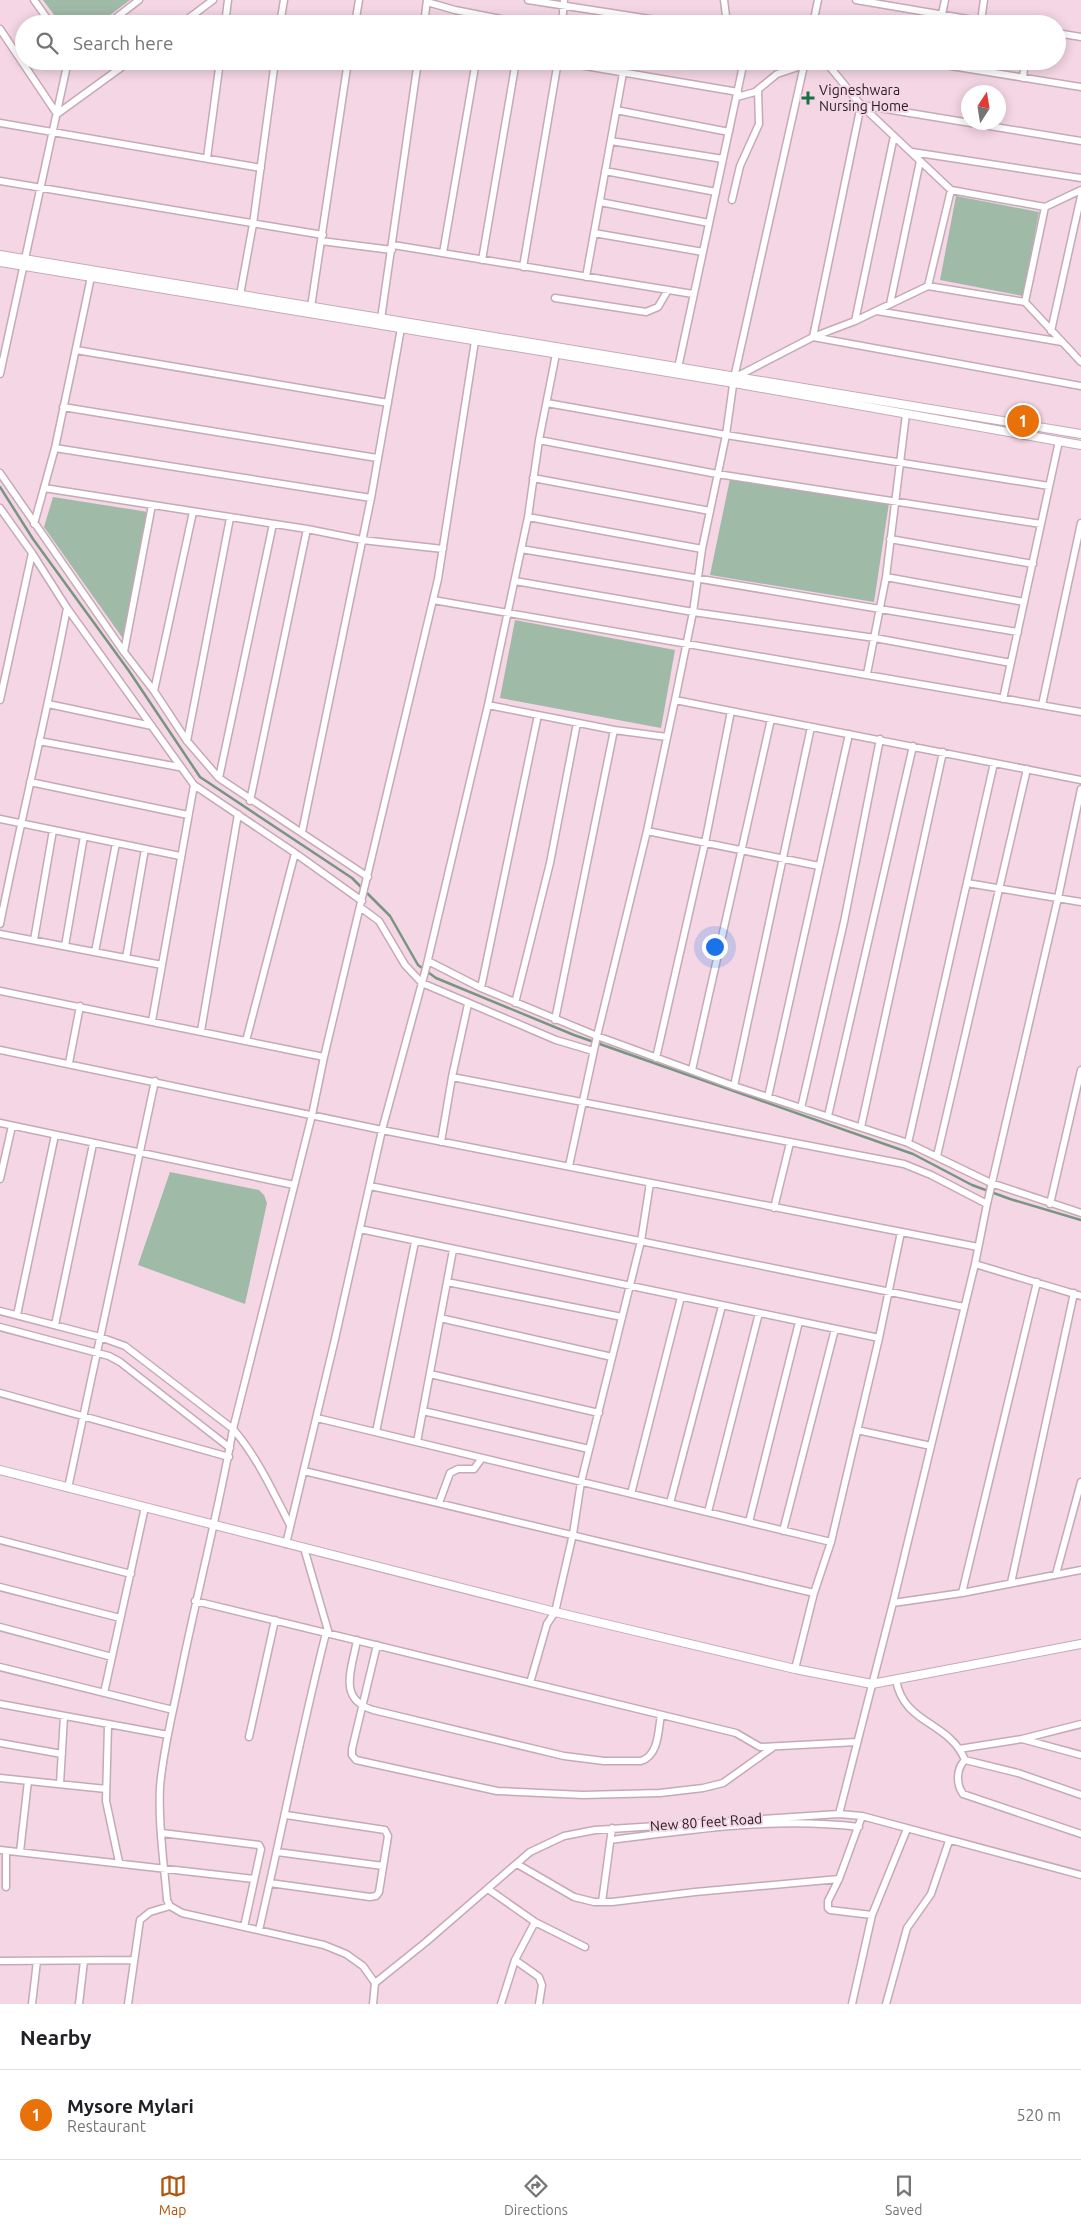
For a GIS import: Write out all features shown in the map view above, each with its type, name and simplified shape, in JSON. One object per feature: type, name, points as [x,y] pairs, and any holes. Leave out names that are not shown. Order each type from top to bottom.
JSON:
[{"type":"street","points":[[34,0],[45,15]]},
{"type":"street","points":[[120,15],[139,0]]},
{"type":"street","points":[[193,15],[213,0]]},
{"type":"street","points":[[226,15],[228,0]]},
{"type":"street","points":[[282,15],[284,0]]},
{"type":"street","points":[[356,15],[359,0]]},
{"type":"street","points":[[528,0],[564,3],[631,15]]},
{"type":"street","points":[[724,0],[726,15]]},
{"type":"street","points":[[815,15],[818,0]]},
{"type":"street","points":[[856,0],[903,4],[948,15]]},
{"type":"street","points":[[942,14],[944,0]]},
{"type":"street","points":[[982,15],[984,0]]},
{"type":"street","points":[[425,15],[427,1],[481,15]]},
{"type":"street","points":[[0,29],[15,51]]},
{"type":"street","points":[[1066,34],[1081,37]]},
{"type":"street","points":[[27,70],[57,114]]},
{"type":"street","points":[[0,374],[66,70]]},
{"type":"street","points":[[57,114],[118,70]]},
{"type":"street","points":[[207,158],[219,70]]},
{"type":"street","points":[[240,295],[253,224],[274,70]]},
{"type":"street","points":[[311,307],[347,70]]},
{"type":"street","points":[[381,319],[417,70]]},
{"type":"street","points":[[442,253],[474,70]]},
{"type":"street","points":[[482,260],[514,70]]},
{"type":"street","points":[[523,267],[556,70]]},
{"type":"street","points":[[606,70],[738,94],[758,90],[777,74],[787,70]]},
{"type":"street","points":[[678,368],[742,70]]},
{"type":"street","points":[[568,1166],[593,1051],[647,832],[694,612],[702,549],[726,435],[734,380],[802,70]]},
{"type":"street","points":[[832,70],[861,105],[951,190],[1045,207],[1081,190]]},
{"type":"street","points":[[975,70],[1081,87]]},
{"type":"street","points":[[1023,78],[1024,70]]},
{"type":"street","points":[[586,277],[623,73]]},
{"type":"street","points":[[732,200],[740,166],[759,124],[758,90]]},
{"type":"street","points":[[861,105],[1081,141]]},
{"type":"street","points":[[812,337],[861,105]]},
{"type":"street","points":[[616,110],[730,132]]},
{"type":"street","points":[[0,123],[261,168]]},
{"type":"street","points":[[855,321],[894,136]]},
{"type":"street","points":[[611,141],[723,159]]},
{"type":"street","points":[[910,152],[1081,178]]},
{"type":"street","points":[[890,304],[920,161]]},
{"type":"street","points":[[605,171],[716,192]]},
{"type":"street","points":[[0,181],[253,224],[322,238],[442,253],[693,294]]},
{"type":"street","points":[[928,286],[951,190]]},
{"type":"street","points":[[1051,331],[1081,196]]},
{"type":"street","points":[[600,202],[709,223]]},
{"type":"street","points":[[1025,302],[1045,207]]},
{"type":"street","points":[[594,233],[703,252]]},
{"type":"street","points":[[0,255],[24,263],[91,277],[475,341],[1081,434]]},
{"type":"street","points":[[0,262],[24,263],[240,295],[678,368],[906,414],[1081,445]]},
{"type":"street","points":[[34,524],[55,448],[91,277]]},
{"type":"street","points":[[734,380],[812,337],[855,321],[928,286],[1025,302],[1080,360]]},
{"type":"street","points":[[555,298],[646,312],[658,308],[668,290]]},
{"type":"street","points":[[876,311],[1062,342]]},
{"type":"street","points":[[302,832],[371,498],[401,328]]},
{"type":"street","points":[[812,337],[1081,386]]},
{"type":"street","points":[[0,340],[8,342]]},
{"type":"street","points":[[373,2004],[375,1983],[363,1966],[346,1954],[301,1939],[182,1913],[170,1906],[167,1900],[160,1785],[195,1601],[214,1525],[234,1429],[312,1115],[324,1057],[433,600],[443,549],[475,341]]},
{"type":"street","points":[[76,350],[388,403]]},
{"type":"street","points":[[1080,360],[1081,350]]},
{"type":"street","points":[[286,1544],[317,1418],[382,1130],[428,961],[488,705],[528,517],[539,440],[556,354]]},
{"type":"street","points":[[547,403],[726,435],[1049,486]]},
{"type":"street","points":[[63,407],[377,458]]},
{"type":"street","points":[[867,674],[886,577],[906,414]]},
{"type":"street","points":[[539,440],[717,474],[1041,524]]},
{"type":"street","points":[[1003,699],[1059,441]]},
{"type":"street","points":[[55,448],[371,498]]},
{"type":"street","points":[[0,473],[187,740],[219,778],[250,801],[302,832],[368,877]]},
{"type":"street","points":[[533,478],[710,511]]},
{"type":"street","points":[[44,488],[308,529],[362,540],[443,549]]},
{"type":"street","points":[[124,652],[152,506]]},
{"type":"street","points":[[0,508],[67,608],[152,726],[179,767],[194,785],[295,853],[361,904],[379,921],[405,965],[423,980],[468,1004],[556,1040],[593,1051]]},
{"type":"street","points":[[154,691],[193,512]]},
{"type":"street","points":[[528,517],[702,549]]},
{"type":"street","points":[[187,740],[230,518]]},
{"type":"street","points":[[1042,706],[1081,523]]},
{"type":"street","points":[[219,778],[273,524]]},
{"type":"street","points":[[250,801],[308,529]]},
{"type":"street","points":[[890,539],[1032,564]]},
{"type":"street","points":[[521,549],[1018,632]]},
{"type":"street","points":[[0,700],[32,554]]},
{"type":"street","points":[[886,577],[1024,602]]},
{"type":"street","points":[[515,580],[694,612],[875,638],[1011,663]]},
{"type":"street","points":[[433,600],[1081,712]]},
{"type":"street","points":[[0,924],[67,608]]},
{"type":"street","points":[[675,700],[1081,780]]},
{"type":"street","points":[[48,704],[152,726]]},
{"type":"street","points":[[488,705],[614,730],[667,737]]},
{"type":"street","points":[[656,1058],[705,843],[731,711]]},
{"type":"street","points":[[482,988],[538,715]]},
{"type":"street","points":[[692,1070],[743,852],[771,719]]},
{"type":"street","points":[[515,1002],[550,863],[577,723]]},
{"type":"street","points":[[734,1086],[784,859],[810,727]]},
{"type":"street","points":[[555,1020],[614,730]]},
{"type":"street","points":[[768,1097],[849,734]]},
{"type":"street","points":[[801,1108],[844,922],[880,739]]},
{"type":"street","points":[[39,741],[179,767]]},
{"type":"street","points":[[828,1116],[913,746]]},
{"type":"street","points":[[861,1127],[944,752]]},
{"type":"street","points":[[908,1143],[994,763]]},
{"type":"street","points":[[938,1156],[1027,769]]},
{"type":"street","points":[[30,782],[188,816]]},
{"type":"street","points":[[152,1020],[194,785]]},
{"type":"street","points":[[839,1814],[893,1603],[975,1264],[986,1204],[1058,898],[1081,789]]},
{"type":"street","points":[[201,1031],[238,814]]},
{"type":"street","points":[[0,819],[180,856]]},
{"type":"street","points":[[34,940],[53,830]]},
{"type":"street","points":[[647,832],[819,866]]},
{"type":"street","points":[[65,946],[84,836]]},
{"type":"street","points":[[95,952],[116,843]]},
{"type":"street","points":[[126,958],[145,849]]},
{"type":"street","points":[[246,1041],[295,853]]},
{"type":"street","points":[[967,883],[1081,902]]},
{"type":"street","points":[[0,934],[162,965]]},
{"type":"street","points":[[428,961],[482,988],[555,1020],[734,1086],[908,1143],[991,1183],[1081,1213]]},
{"type":"street","points":[[0,991],[152,1020],[324,1057]]},
{"type":"street","points":[[441,1142],[452,1076],[468,1004]]},
{"type":"street","points":[[69,1063],[80,1006]]},
{"type":"street","points":[[0,1050],[441,1142],[978,1247]]},
{"type":"street","points":[[1050,1204],[1081,1070]]},
{"type":"street","points":[[452,1076],[904,1164],[931,1175],[986,1204]]},
{"type":"street","points":[[68,1488],[155,1081]]},
{"type":"street","points":[[0,1123],[294,1185]]},
{"type":"street","points":[[0,1179],[12,1126]]},
{"type":"street","points":[[17,1316],[55,1135]]},
{"type":"street","points":[[774,1208],[790,1143]]},
{"type":"street","points":[[55,1325],[93,1144]]},
{"type":"street","points":[[530,1683],[547,1624],[555,1612],[573,1534],[581,1482],[630,1287],[650,1183]]},
{"type":"street","points":[[370,1186],[964,1307]]},
{"type":"street","points":[[360,1229],[879,1338]]},
{"type":"street","points":[[795,1669],[814,1593],[831,1542],[879,1338],[901,1232]]},
{"type":"street","points":[[376,1432],[415,1242]]},
{"type":"street","points":[[417,1442],[453,1250]]},
{"type":"street","points":[[975,1264],[1078,1294],[1011,1583]]},
{"type":"street","points":[[447,1282],[622,1317]]},
{"type":"street","points":[[962,1593],[1037,1282]]},
{"type":"street","points":[[631,1494],[681,1297]]},
{"type":"street","points":[[670,1503],[722,1306]]},
{"type":"street","points":[[0,1311],[100,1337],[125,1346],[234,1429],[253,1453],[290,1525]]},
{"type":"street","points":[[708,1512],[759,1313]]},
{"type":"street","points":[[440,1318],[612,1357]]},
{"type":"street","points":[[749,1522],[799,1322]]},
{"type":"street","points":[[0,1327],[97,1352],[120,1362],[230,1448]]},
{"type":"street","points":[[783,1531],[835,1329]]},
{"type":"street","points":[[430,1374],[599,1413]]},
{"type":"street","points":[[0,1393],[229,1457]]},
{"type":"street","points":[[423,1411],[590,1449]]},
{"type":"street","points":[[317,1418],[831,1542]]},
{"type":"street","points":[[857,1430],[931,1446]]},
{"type":"street","points":[[439,1503],[450,1473],[458,1469],[474,1469],[482,1458]]},
{"type":"street","points":[[0,1470],[555,1612],[795,1669],[872,1684],[1081,1644]]},
{"type":"street","points":[[304,1471],[814,1593]]},
{"type":"street","points":[[1056,1574],[1081,1482]]},
{"type":"street","points":[[104,1693],[145,1507]]},
{"type":"street","points":[[0,1540],[131,1574]]},
{"type":"street","points":[[259,1930],[286,1815],[308,1705],[328,1633],[304,1548]]},
{"type":"street","points":[[893,1603],[962,1593],[1081,1570]]},
{"type":"street","points":[[0,1587],[120,1618]]},
{"type":"street","points":[[195,1601],[736,1733],[752,1744],[772,1748],[857,1742]]},
{"type":"street","points":[[249,1737],[275,1620]]},
{"type":"street","points":[[0,1627],[112,1657]]},
{"type":"street","points":[[357,1640],[350,1688],[355,1701],[362,1707],[564,1756],[633,1762],[641,1761],[651,1756],[661,1715]]},
{"type":"street","points":[[377,1645],[352,1749],[354,1759],[448,1782],[497,1791],[583,1795],[660,1793],[703,1788],[722,1782],[772,1748]]},
{"type":"street","points":[[0,1667],[173,1710]]},
{"type":"street","points":[[896,1680],[899,1694],[904,1703],[954,1742],[965,1760],[1018,1773],[1081,1795]]},
{"type":"street","points":[[0,1704],[168,1736]]},
{"type":"street","points":[[60,1784],[64,1716]]},
{"type":"street","points":[[959,1749],[1022,1738],[1081,1724]]},
{"type":"street","points":[[108,1725],[106,1789],[108,1809],[119,1862]]},
{"type":"street","points":[[1022,1738],[1081,1755]]},
{"type":"street","points":[[0,1743],[62,1754]]},
{"type":"street","points":[[965,1760],[962,1763],[958,1779],[963,1794],[1081,1834]]},
{"type":"street","points":[[0,1778],[106,1789]]},
{"type":"street","points":[[20,1852],[28,1781]]},
{"type":"street","name":"New 80 feet Road","points":[[375,1983],[530,1852],[564,1836],[612,1828],[839,1814],[862,1816],[1081,1875]]},
{"type":"street","points":[[270,1883],[373,1897],[379,1892],[388,1836],[385,1830],[286,1815]]},
{"type":"street","points":[[862,1816],[839,1879],[828,1901],[828,1908],[830,1910],[872,1915]]},
{"type":"street","points":[[611,1840],[707,1828],[772,1823],[820,1822],[859,1827]]},
{"type":"street","points":[[602,1902],[612,1828]]},
{"type":"street","points":[[852,2004],[872,1915],[907,1829]]},
{"type":"street","points":[[162,1833],[257,1844],[261,1849],[244,1927]]},
{"type":"street","points":[[886,2004],[907,1928],[931,1894],[950,1841]]},
{"type":"street","points":[[6,1887],[3,1850],[254,1879]]},
{"type":"street","points":[[277,1852],[383,1866]]},
{"type":"street","points":[[517,1864],[574,1897],[602,1902],[839,1879]]},
{"type":"street","points":[[488,1889],[535,1922],[585,1948]]},
{"type":"street","points":[[128,2004],[140,1920],[150,1912],[170,1906]]},
{"type":"street","points":[[501,2004],[514,1960],[535,1922]]},
{"type":"street","points":[[79,2004],[84,1960]]},
{"type":"street","points":[[0,1962],[134,1960]]},
{"type":"street","points":[[514,1960],[542,1981],[540,2004]]},
{"type":"street","points":[[32,2004],[37,1961]]},
{"type":"green space","points":[[43,0],[130,0],[110,15],[54,15]]},
{"type":"green space","points":[[956,196],[1039,212],[1023,296],[940,280]]},
{"type":"green space","points":[[730,479],[889,503],[874,602],[710,575]]},
{"type":"green space","points":[[53,497],[148,512],[124,640],[44,527]]},
{"type":"green space","points":[[515,620],[675,650],[661,728],[500,698]]},
{"type":"green space","points":[[170,1172],[259,1190],[264,1195],[267,1203],[245,1304],[138,1265]]},
{"type":"waterway","points":[[0,487],[33,539],[129,671],[200,777],[352,878],[390,916],[418,965],[436,978],[574,1035],[913,1154],[972,1185],[1010,1199],[1081,1220]]},
{"type":"place","name":"Vigneshwara Nursing Home","points":[[808,98]]},
{"type":"place","name":"Mysore Mylari","points":[[1023,421]]}]
